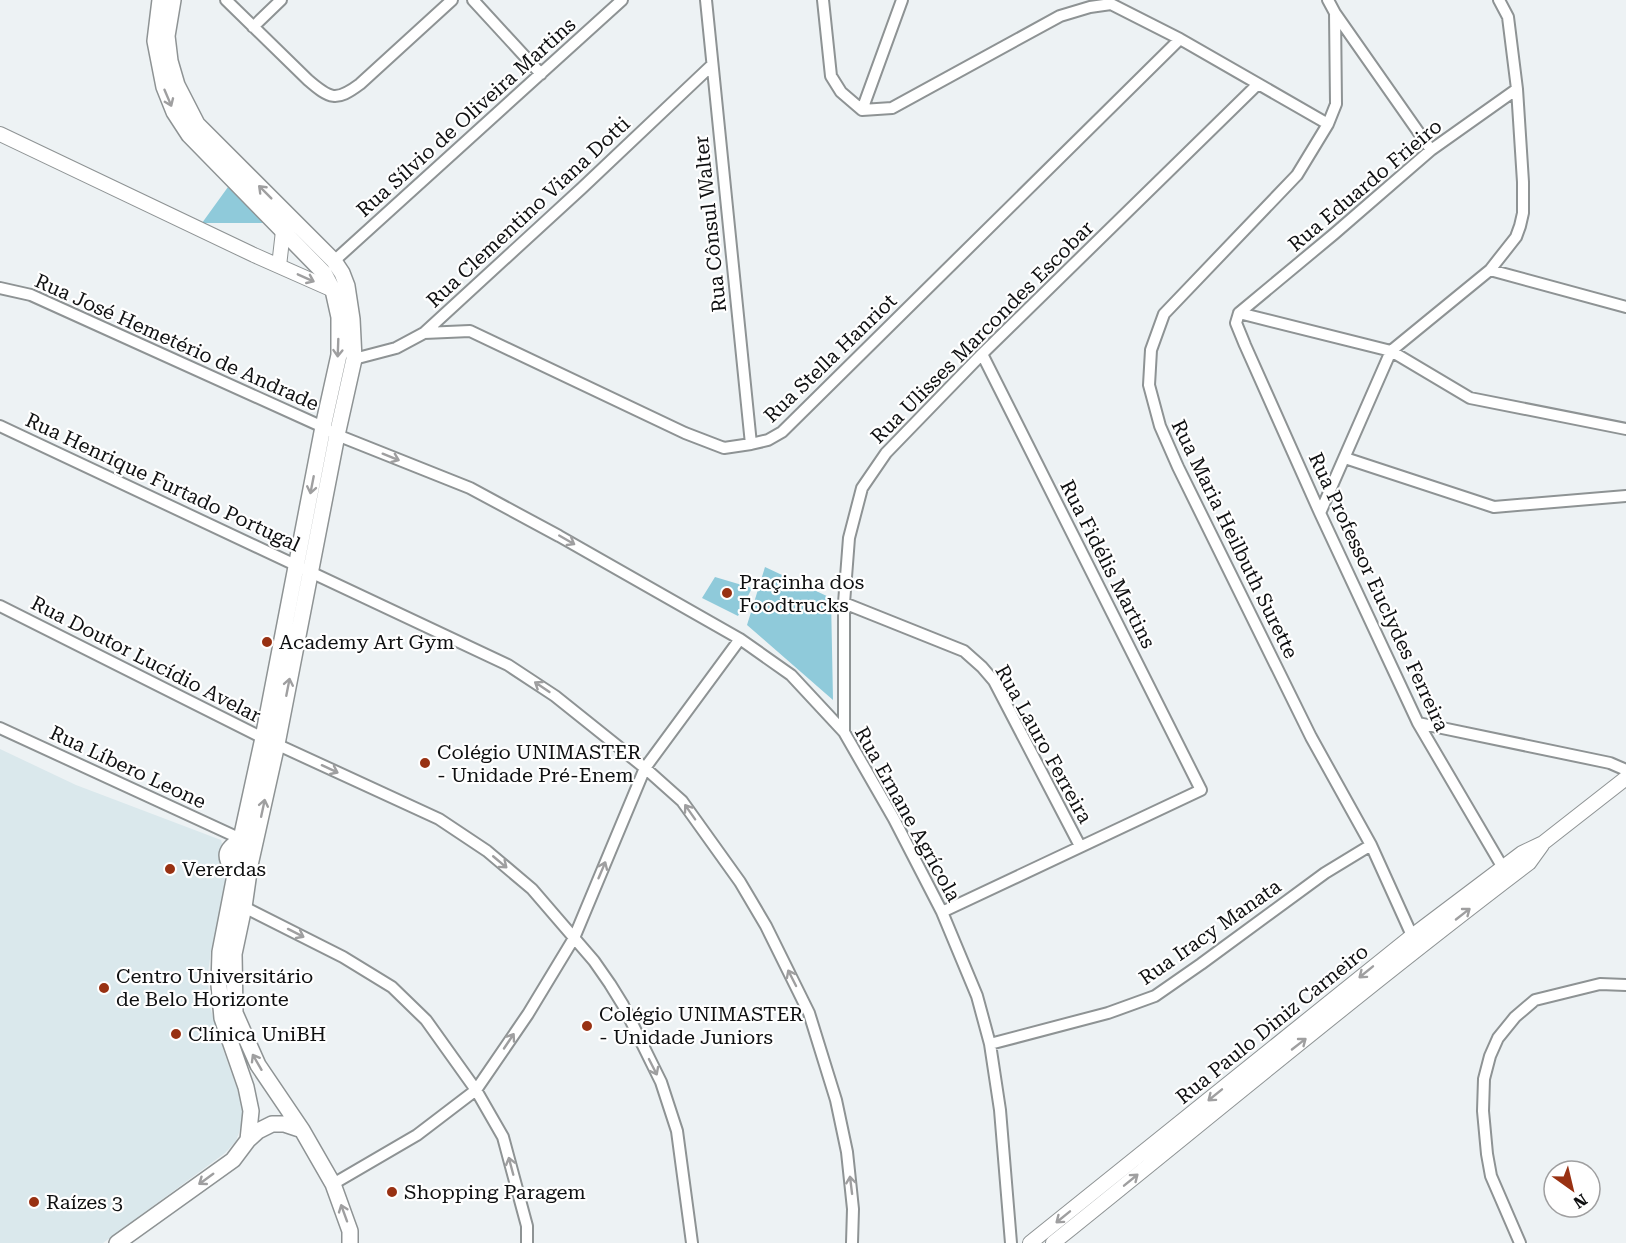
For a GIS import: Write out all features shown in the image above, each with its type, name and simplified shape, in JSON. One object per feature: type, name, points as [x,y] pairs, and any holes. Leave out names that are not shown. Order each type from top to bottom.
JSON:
[{"type":"main road","points":[[160,0],[155,41],[164,87],[174,112],[189,135],[282,237],[324,273],[333,290],[339,317],[339,355],[330,431],[270,741],[244,907],[234,954],[235,1013],[258,1065],[302,1130],[333,1184],[350,1231],[350,1243]]},
{"type":"main road","points":[[173,0],[167,36],[170,61],[177,85],[196,124],[334,261],[347,286],[352,319],[354,359],[330,431]]},
{"type":"main road","points":[[282,237],[295,230],[307,233]]},
{"type":"main road","points":[[248,1140],[250,1111],[246,1087],[222,1018],[219,985],[220,952],[236,874],[226,854],[228,848],[241,839],[270,741]]},
{"type":"main road","points":[[241,839],[246,846],[250,865]]},
{"type":"main road","points":[[117,1243],[233,1160],[258,1131],[272,1124],[284,1124],[302,1130]]},
{"type":"street","points":[[226,0],[321,92],[335,97],[346,94],[360,84],[452,0]]},
{"type":"street","points":[[253,27],[281,0]]},
{"type":"street","points":[[473,0],[541,74]]},
{"type":"street","name":"Rua Sílvio de Oliveira Martins","points":[[334,261],[622,0]]},
{"type":"street","name":"Rua Cônsul Walter","points":[[706,0],[752,444]]},
{"type":"street","points":[[823,0],[831,76],[841,92],[862,110],[892,108],[1060,16],[1111,4],[1180,39],[1328,124]]},
{"type":"street","points":[[862,110],[902,0]]},
{"type":"street","name":"Rua Maria Heilbuth Surette","points":[[1328,0],[1335,13],[1336,104],[1328,124],[1297,175],[1164,314],[1151,350],[1149,385],[1160,426],[1178,467],[1311,737],[1371,845],[1418,949]]},
{"type":"street","points":[[1320,513],[1390,351],[1490,270],[1516,237],[1523,213],[1517,89],[1508,17],[1499,0]]},
{"type":"street","points":[[1335,13],[1431,150]]},
{"type":"street","name":"Rua Stella Hanriot","points":[[424,333],[470,331],[685,433],[723,448],[768,440],[782,432],[1180,39]]},
{"type":"street","name":"Rua Clementino Viana Dotti","points":[[354,359],[396,348],[424,333],[712,65]]},
{"type":"street","name":"Rua Ulisses Marcondes Escobar","points":[[844,732],[844,603],[849,537],[862,488],[886,453],[982,354],[1258,84]]},
{"type":"street","name":"Rua Eduardo Frieiro","points":[[1239,313],[1335,234],[1431,150],[1517,89]]},
{"type":"street","points":[[0,134],[254,255],[333,290]]},
{"type":"street","points":[[254,255],[282,237]]},
{"type":"street","points":[[279,266],[282,237]]},
{"type":"street","points":[[1490,270],[1626,307]]},
{"type":"street","name":"Rua José Hemetério de Andrade","points":[[0,288],[31,296],[330,431]]},
{"type":"street","points":[[1239,313],[1390,351],[1470,398],[1626,429]]},
{"type":"street","name":"Rua Professor Euclydes Ferreira","points":[[1239,313],[1236,323],[1320,513],[1418,723],[1505,873]]},
{"type":"street","name":"Rua Fidélis Martins","points":[[982,354],[1201,790],[1080,846]]},
{"type":"street","name":"Rua Henrique Furtado Portugal","points":[[0,426],[508,665],[555,696],[645,768],[682,801],[740,882],[766,926],[809,1013],[836,1100],[847,1152],[853,1209],[852,1243]]},
{"type":"street","name":"Rua Ernane Agrícola","points":[[330,431],[470,488],[740,639],[792,675],[844,732],[894,819],[942,912],[978,996],[990,1044],[1000,1110],[1011,1243]]},
{"type":"street","points":[[1345,458],[1494,507],[1626,496]]},
{"type":"street","name":"Rua Lauro Ferreira","points":[[844,603],[964,651],[982,667],[994,681],[1080,846]]},
{"type":"street","name":"Rua Doutor Lucídio Avelar","points":[[0,606],[270,741],[439,819],[487,851],[532,889],[594,961],[623,1005],[661,1082],[678,1131],[692,1243]]},
{"type":"street","points":[[333,1184],[417,1135],[476,1090],[528,1014],[574,938],[645,768],[740,639]]},
{"type":"street","points":[[1418,723],[1610,763],[1626,770]]},
{"type":"street","name":"Rua Líbero Leone","points":[[0,728],[241,839]]},
{"type":"street","name":"Rua Paulo Diniz Carneiro","points":[[1030,1243],[1274,1055],[1418,949],[1505,873],[1521,853],[1543,843],[1626,778]]},
{"type":"street","name":"Rua Iracy Manata","points":[[990,1044],[1108,1013],[1155,996],[1325,873],[1371,845]]},
{"type":"street","points":[[942,912],[1080,846]]},
{"type":"street","name":"Rua Paulo Diniz Carneiro","points":[[1053,1243],[1209,1118],[1274,1055],[1412,936],[1505,873]]},
{"type":"street","points":[[244,907],[343,957],[392,987],[426,1020],[476,1090],[503,1137],[527,1226],[527,1243]]},
{"type":"street","points":[[1520,1243],[1491,1176],[1487,1154],[1483,1111],[1484,1079],[1490,1056],[1498,1038],[1515,1017],[1535,1000],[1600,984],[1626,985]]},
{"type":"shaded area","points":[[228,187],[264,223],[202,223]]},
{"type":"shaded area","points":[[765,567],[831,598],[833,700],[747,625]]},
{"type":"shaded area","name":"Praçinha dos Foodtrucks","points":[[715,577],[752,588],[738,616],[702,598]]},
{"type":"shaded area","name":"Centro Universitário de Belo Horizonte","points":[[0,749],[76,785],[221,840],[230,874],[211,951],[208,973],[209,1004],[244,1108],[243,1121],[236,1141],[225,1153],[103,1243],[0,1243]]},
{"type":"place","name":"Praçinha dos Foodtrucks","points":[[727,593]]},
{"type":"place","name":"Academy Art Gym","points":[[267,642]]},
{"type":"place","name":"Colégio UNIMASTER - Unidade Pré-Enem","points":[[425,763]]},
{"type":"place","name":"Vererdas","points":[[170,869]]},
{"type":"place","name":"Centro Universitário de Belo Horizonte","points":[[104,988]]},
{"type":"place","name":"Colégio UNIMASTER - Unidade Juniors","points":[[587,1026]]},
{"type":"place","name":"Clínica UniBH","points":[[176,1034]]},
{"type":"place","name":"Shopping Paragem","points":[[392,1192]]},
{"type":"place","name":"Raízes 3","points":[[34,1202]]}]
